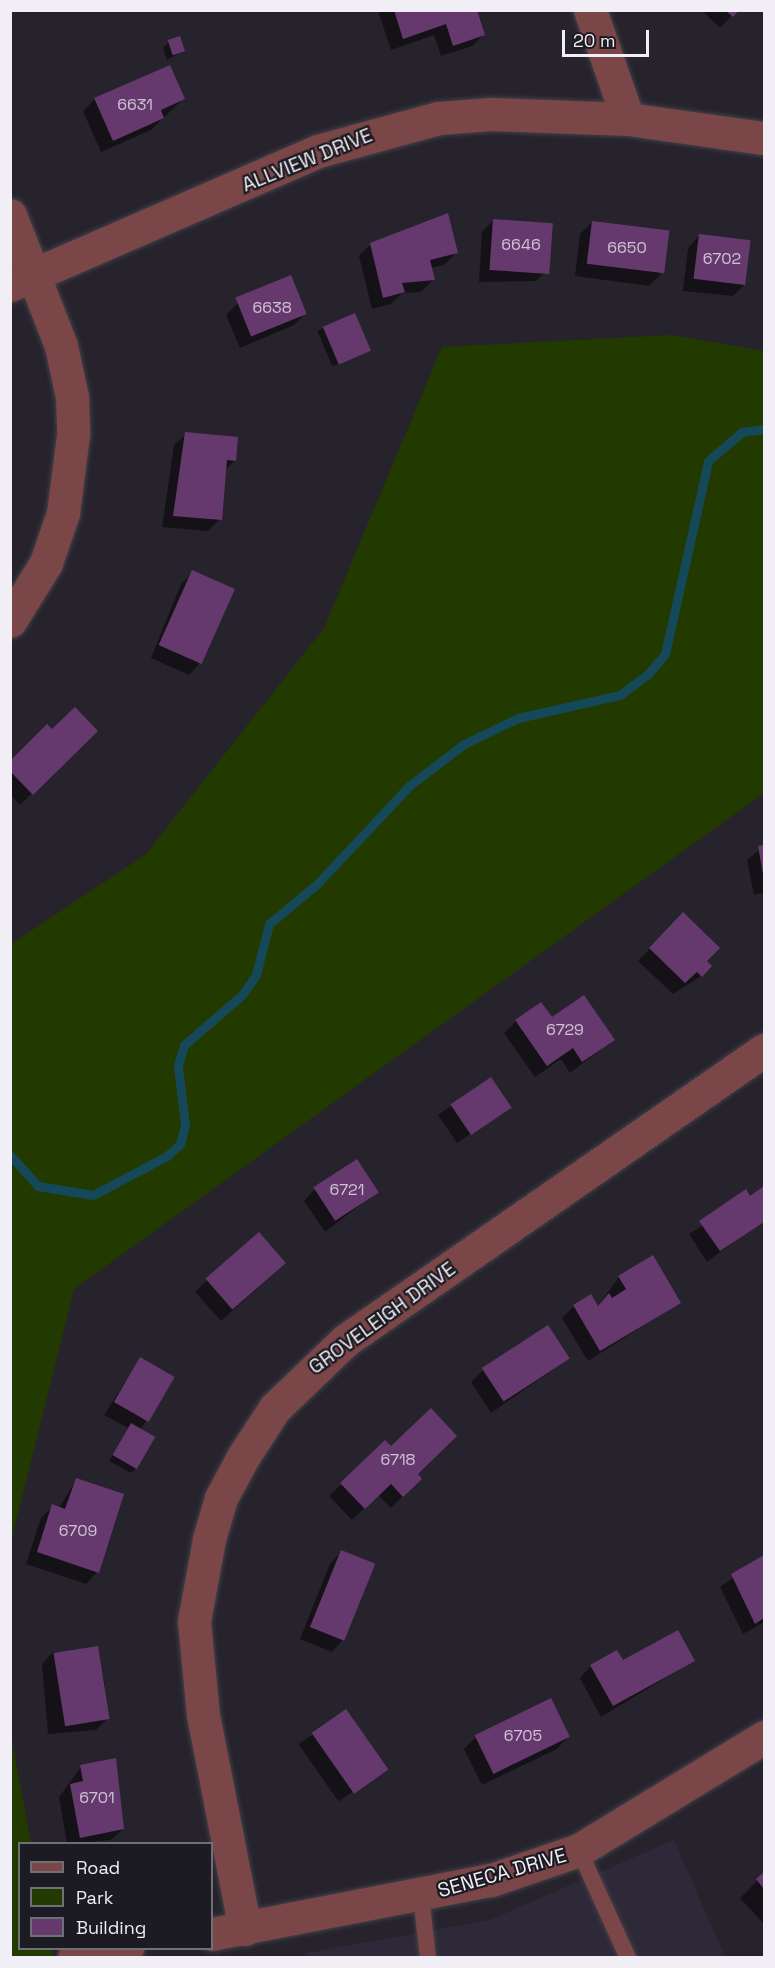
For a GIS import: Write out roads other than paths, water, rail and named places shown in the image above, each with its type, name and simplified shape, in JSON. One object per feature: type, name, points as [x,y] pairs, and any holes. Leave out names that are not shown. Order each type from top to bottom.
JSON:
[{"type":"street","points":[[590,10],[628,119]]},
{"type":"street","name":"ALLVIEW DRIVE","points":[[24,281],[318,151],[380,130],[491,114],[628,119],[765,138]]},
{"type":"street","points":[[10,215],[24,281],[72,397],[73,435],[63,513],[46,563],[10,621]]},
{"type":"street","name":"GROVELEIGH DRIVE","points":[[245,1929],[203,1715],[194,1621],[212,1528],[243,1457],[275,1408],[346,1340],[765,1050]]},
{"type":"street","name":"SENECA DRIVE","points":[[213,1934],[420,1896],[490,1880],[579,1850],[765,1737]]},
{"type":"street","points":[[74,1958],[116,1950]]},
{"type":"lane","points":[[579,1850],[628,1958]]},
{"type":"lane","points":[[420,1896],[428,1958]]},
{"type":"waterway","points":[[10,1155],[38,1186],[93,1195],[167,1156],[180,1144],[185,1125],[178,1065],[184,1045],[242,995],[256,975],[269,924],[317,884],[409,786],[464,744],[518,718],[620,695],[648,674],[665,654],[708,461],[742,432],[764,429]]}]
